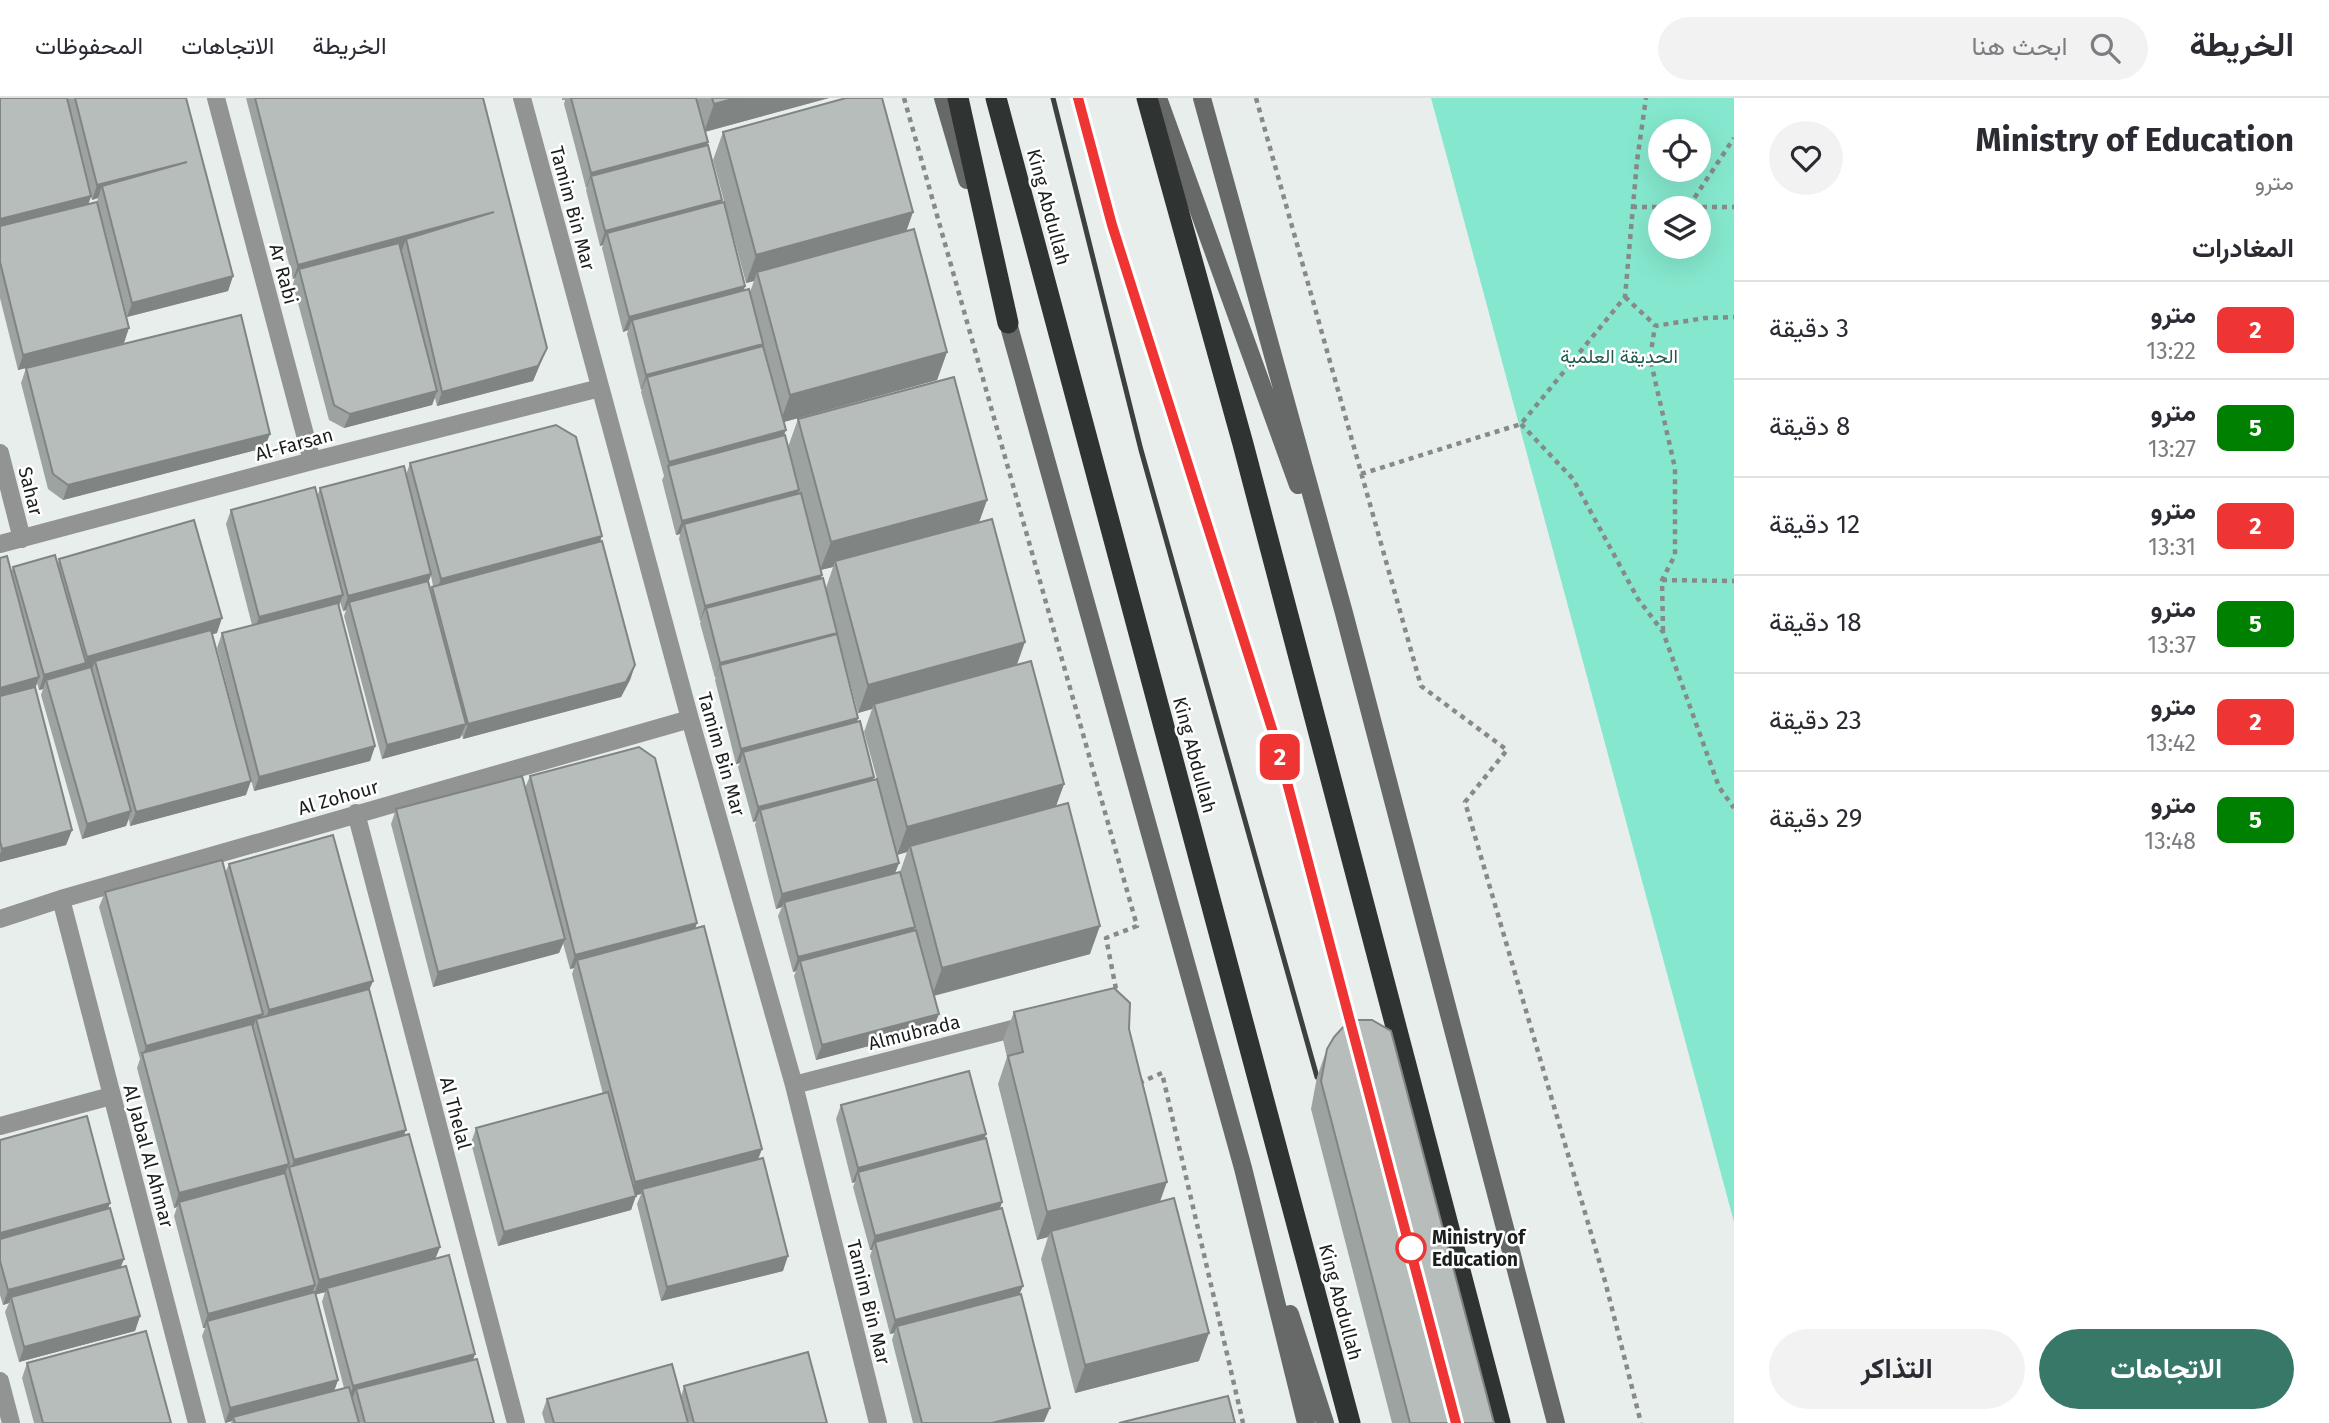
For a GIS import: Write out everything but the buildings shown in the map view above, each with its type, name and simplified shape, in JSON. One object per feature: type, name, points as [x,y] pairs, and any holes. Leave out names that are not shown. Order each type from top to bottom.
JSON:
[{"type":"highway","points":[[958,98],[1008,323]]},
{"type":"highway","name":"King Abdullah","points":[[996,98],[1350,1423]]},
{"type":"highway","points":[[1147,98],[1243,444],[1500,1423]]},
{"type":"main road","points":[[943,98],[1243,1168],[1306,1423]]},
{"type":"main road","points":[[1158,98],[1344,613]]},
{"type":"main road","points":[[1202,98],[1344,613],[1556,1423]]},
{"type":"main road","points":[[1243,1168],[1325,1423]]},
{"type":"street","name":"Ar Rabi","points":[[216,98],[312,461]]},
{"type":"street","name":"Tamim Bin Mar","points":[[522,98],[690,719],[793,1085],[878,1423]]},
{"type":"street","name":"Al-Farsan","points":[[0,544],[600,388]]},
{"type":"street","name":"Sahar","points":[[0,453],[22,539]]},
{"type":"street","name":"Al Zohour","points":[[0,919],[356,813],[690,719]]},
{"type":"street","name":"Al Thelal","points":[[356,813],[516,1423]]},
{"type":"street","name":"Al Jabal Al Ahmar","points":[[61,899],[197,1423]]},
{"type":"street","name":"Almubrada","points":[[793,1085],[1045,1021]]},
{"type":"street","points":[[0,1126],[111,1096]]},
{"type":"street","points":[[0,1381],[12,1423]]},
{"type":"path","points":[[904,98],[1137,926],[1106,938],[1119,1004]]},
{"type":"path","points":[[1256,98],[1421,686],[1507,750],[1465,802],[1605,1281],[1641,1423]]},
{"type":"path","points":[[1361,474],[1521,424],[1625,297],[1632,207],[1646,98]]},
{"type":"path","points":[[1695,196],[1734,138]]},
{"type":"path","points":[[1632,207],[1648,207]]},
{"type":"path","points":[[1711,208],[1734,208]]},
{"type":"path","points":[[1625,297],[1655,326]]},
{"type":"path","points":[[1655,326],[1704,318],[1734,317]]},
{"type":"path","points":[[1655,326],[1650,359],[1675,468],[1675,555],[1662,580],[1662,632]]},
{"type":"path","points":[[1521,424],[1573,479],[1637,599],[1662,632],[1719,787],[1734,808]]},
{"type":"path","points":[[1662,580],[1734,581]]},
{"type":"path","points":[[1135,1084],[1162,1073],[1243,1423]]},
{"type":"green space","name":"الحديقة العلمية","points":[[1431,98],[1734,98],[1734,1222]]},
{"type":"railway","points":[[1053,98],[1141,450],[1317,1077]]},
{"type":"railway","points":[[1078,98],[1112,225],[1278,748],[1356,1040]]},
{"type":"metro line","name":"2","points":[[1078,98],[1112,225],[1278,748],[1456,1423]]},
{"type":"place","name":"Ministry of Education","points":[[1411,1248]]}]
